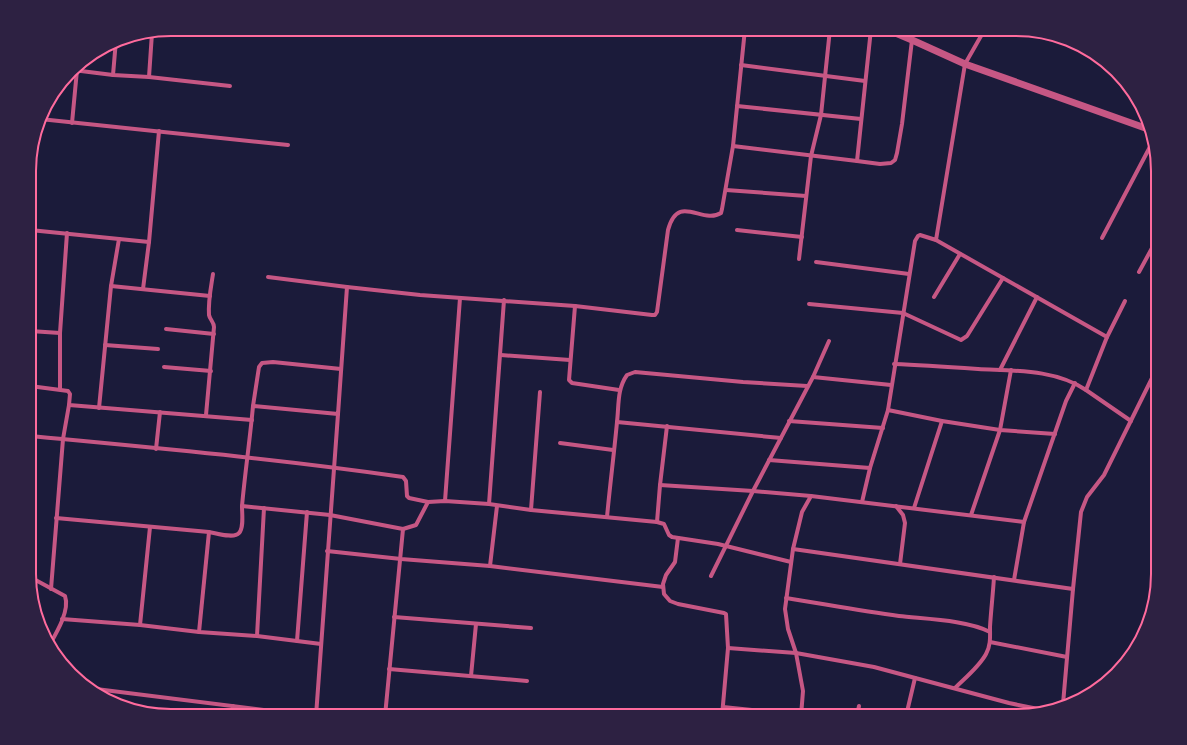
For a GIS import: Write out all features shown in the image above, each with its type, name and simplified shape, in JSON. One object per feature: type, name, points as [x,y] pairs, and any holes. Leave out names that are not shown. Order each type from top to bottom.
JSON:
[{"type":"street","points":[[268,277],[420,295],[575,306],[655,315],[657,312],[668,230],[671,220],[677,213],[682,211],[709,215],[718,214],[722,209],[733,146],[744,36]]},
{"type":"street","points":[[799,259],[811,156],[821,114],[829,36]]},
{"type":"street","points":[[857,161],[870,36]]},
{"type":"street","points":[[903,36],[965,64],[1144,128]]},
{"type":"street","points":[[936,240],[965,64],[981,36]]},
{"type":"street","points":[[149,76],[152,37]]},
{"type":"street","points":[[733,146],[857,161],[886,164],[891,163],[895,160],[902,124],[912,40]]},
{"type":"street","points":[[113,75],[115,48]]},
{"type":"street","points":[[741,65],[865,81]]},
{"type":"street","points":[[80,71],[113,75],[149,76],[230,86]]},
{"type":"street","points":[[72,123],[75,76]]},
{"type":"street","points":[[737,106],[861,119]]},
{"type":"street","points":[[46,120],[288,145]]},
{"type":"street","points":[[143,289],[149,242],[159,131]]},
{"type":"street","points":[[1102,238],[1149,149]]},
{"type":"street","points":[[726,190],[806,196]]},
{"type":"street","points":[[36,230],[149,242]]},
{"type":"street","points":[[737,230],[802,237]]},
{"type":"street","points":[[60,389],[60,333],[67,233]]},
{"type":"street","points":[[862,502],[870,468],[888,410],[909,274],[915,241],[918,236],[926,236],[936,240],[1108,337]]},
{"type":"street","points":[[99,408],[111,286],[119,239]]},
{"type":"street","points":[[1139,272],[1151,250]]},
{"type":"street","points":[[934,297],[960,254]]},
{"type":"street","points":[[816,262],[909,274]]},
{"type":"street","points":[[206,415],[214,334],[214,325],[209,317],[213,274]]},
{"type":"street","points":[[809,304],[903,313],[957,339],[964,340],[1003,278]]},
{"type":"street","points":[[111,286],[210,296]]},
{"type":"street","points":[[317,709],[346,286]]},
{"type":"street","points":[[1000,370],[1037,297]]},
{"type":"street","points":[[445,500],[460,298]]},
{"type":"street","points":[[489,504],[504,300]]},
{"type":"street","points":[[1086,390],[1125,301]]},
{"type":"street","points":[[575,306],[568,377],[570,382],[619,390]]},
{"type":"street","points":[[166,329],[214,334]]},
{"type":"street","points":[[36,331],[60,333]]},
{"type":"street","points":[[711,576],[829,341]]},
{"type":"street","points":[[105,345],[158,349]]},
{"type":"street","points":[[500,355],[570,360]]},
{"type":"street","points":[[56,518],[209,532],[230,536],[237,535],[241,528],[247,457],[259,367],[262,363],[273,362],[341,369]]},
{"type":"street","points":[[894,364],[1011,370],[1047,374],[1075,383],[1131,421]]},
{"type":"street","points":[[164,367],[211,371]]},
{"type":"street","points":[[971,515],[1000,430],[1011,370]]},
{"type":"street","points":[[607,517],[619,390],[627,375],[635,372],[807,386]]},
{"type":"street","points":[[812,376],[891,385]]},
{"type":"street","points":[[1063,701],[1072,589],[1081,512],[1087,498],[1104,475],[1151,380]]},
{"type":"street","points":[[1014,580],[1024,522],[1066,401],[1075,383]]},
{"type":"street","points":[[36,387],[60,389],[70,392],[63,439],[51,589]]},
{"type":"street","points":[[531,510],[540,392]]},
{"type":"street","points":[[69,405],[206,415],[252,420]]},
{"type":"street","points":[[253,406],[338,414]]},
{"type":"street","points":[[888,410],[942,421],[1000,430],[1055,434]]},
{"type":"street","points":[[156,449],[160,412]]},
{"type":"street","points":[[789,421],[883,428]]},
{"type":"street","points":[[914,508],[942,421]]},
{"type":"street","points":[[617,422],[781,438]]},
{"type":"street","points":[[658,522],[660,484],[667,426]]},
{"type":"street","points":[[36,437],[247,457],[403,477],[406,481],[408,497],[428,502],[445,500],[658,522],[664,524],[671,536],[726,546],[791,562]]},
{"type":"street","points":[[560,443],[613,450]]},
{"type":"street","points":[[769,460],[870,468]]},
{"type":"street","points":[[660,484],[753,490],[811,496],[1024,522]]},
{"type":"street","points":[[802,709],[803,691],[796,653],[788,629],[785,609],[793,549],[802,512],[811,496]]},
{"type":"street","points":[[242,506],[330,515],[403,528],[416,525],[428,502]]},
{"type":"street","points":[[490,566],[497,506]]},
{"type":"street","points":[[896,506],[903,516],[905,523],[900,564]]},
{"type":"street","points":[[257,636],[264,508]]},
{"type":"street","points":[[297,641],[308,512]]},
{"type":"street","points":[[140,625],[150,527]]},
{"type":"street","points":[[385,709],[401,560],[403,528]]},
{"type":"street","points":[[199,632],[209,532]]},
{"type":"street","points":[[678,538],[675,562],[666,576],[663,587],[664,594],[670,601],[678,604],[724,613],[727,618],[728,648],[723,707],[742,709]]},
{"type":"street","points":[[793,549],[1072,589]]},
{"type":"street","points":[[327,551],[401,560],[490,566],[663,587]]},
{"type":"street","points":[[955,688],[986,655],[990,642],[994,577]]},
{"type":"street","points":[[36,581],[65,596],[66,599],[66,608],[58,631],[53,640]]},
{"type":"street","points":[[786,598],[969,625],[983,628],[990,632]]},
{"type":"street","points":[[394,617],[531,628]]},
{"type":"street","points":[[62,619],[257,636],[322,644]]},
{"type":"street","points":[[471,676],[476,624]]},
{"type":"street","points":[[990,642],[1067,657]]},
{"type":"street","points":[[728,648],[796,653],[874,667],[1032,708]]},
{"type":"street","points":[[389,669],[527,681]]},
{"type":"street","points":[[908,709],[915,678]]},
{"type":"street","points":[[102,690],[256,709]]}]
